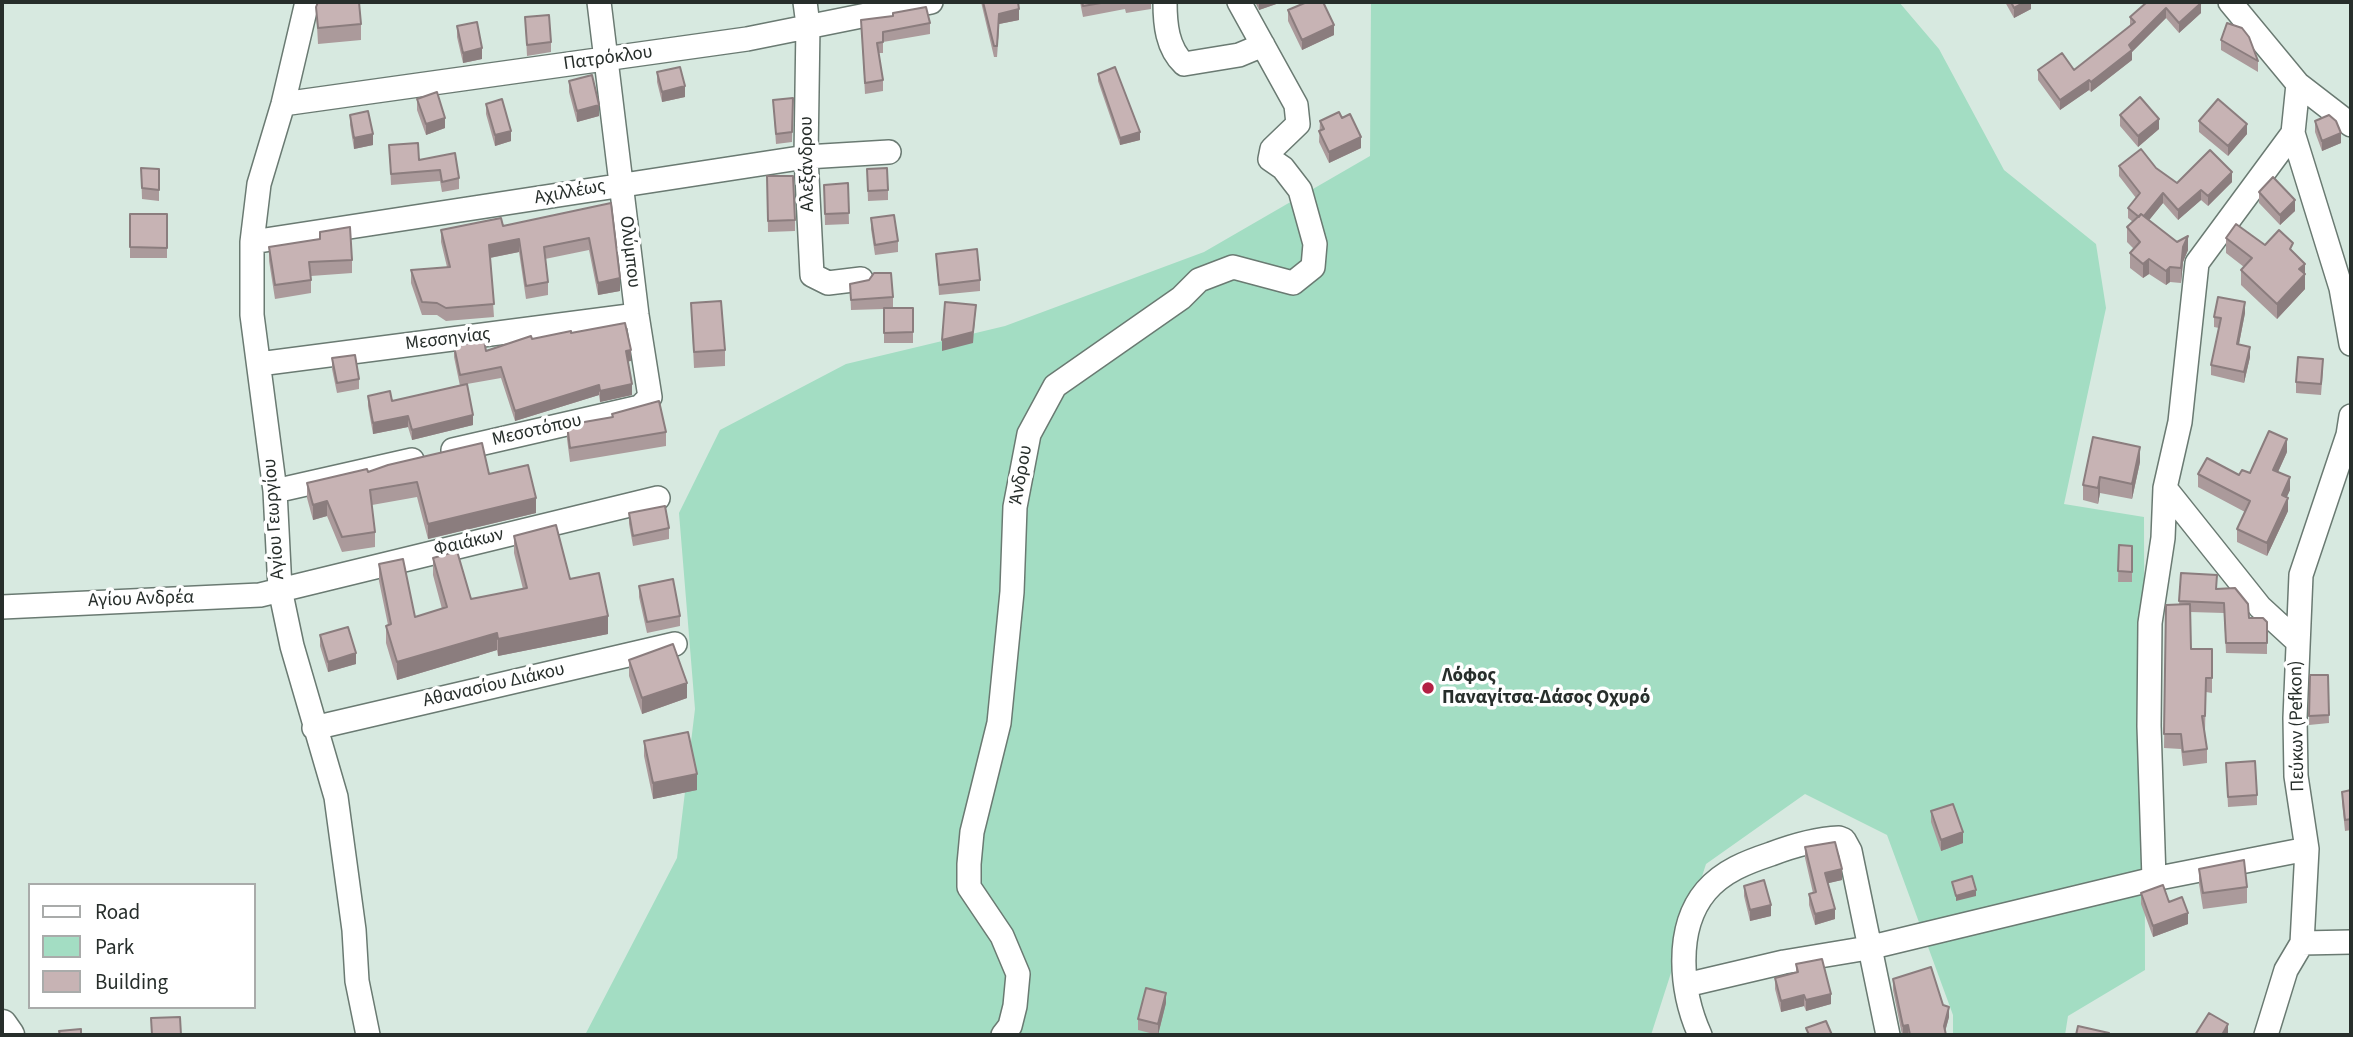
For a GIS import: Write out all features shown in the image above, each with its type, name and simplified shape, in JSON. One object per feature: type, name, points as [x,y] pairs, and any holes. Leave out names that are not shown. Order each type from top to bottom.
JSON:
[{"type":"main road","points":[[2,1025],[9,1035]]},
{"type":"street","name":"Αγίου Γεωργίου","points":[[307,2],[284,104],[259,184],[252,242],[252,315],[275,491],[279,589],[314,727],[336,797],[354,930],[357,981],[368,1035]]},
{"type":"street","name":"Ολύμπου","points":[[599,2],[637,315],[648,376]]},
{"type":"street","name":"Αλεξάνδρου","points":[[805,2],[808,26],[806,157],[812,275],[828,283],[861,279]]},
{"type":"street","name":"Πατρόκλου","points":[[284,104],[747,39],[929,2]]},
{"type":"street","points":[[1165,2],[1167,34],[1175,55],[1184,64],[1200,64],[1239,55],[1263,45]]},
{"type":"street","name":"Άνδρου","points":[[1003,1035],[1010,1026],[1016,1006],[1018,974],[1002,936],[970,887],[968,864],[972,832],[999,723],[1013,592],[1015,507],[1029,434],[1055,386],[1181,298],[1199,280],[1233,267],[1293,283],[1313,267],[1315,244],[1304,199],[1291,177],[1272,162],[1269,155],[1275,145],[1292,132],[1299,116],[1239,2]]},
{"type":"street","points":[[2230,2],[2298,84],[2351,125]]},
{"type":"street","points":[[2298,84],[2293,133],[2341,288],[2351,344]]},
{"type":"street","points":[[2154,879],[2149,726],[2150,623],[2162,538],[2165,488],[2180,422],[2197,263],[2293,133]]},
{"type":"street","name":"Αχιλλέως","points":[[252,242],[806,157],[889,152]]},
{"type":"street","name":"Μεσσηνίας","points":[[259,364],[637,315]]},
{"type":"street","name":"Μεσοτόπου","points":[[275,491],[640,407],[650,397],[648,376]]},
{"type":"street","name":"Πεύκων (Pefkon)","points":[[2266,1035],[2286,971],[2302,943],[2307,849],[2297,776],[2297,640],[2301,575],[2348,435],[2351,416]]},
{"type":"street","points":[[2165,488],[2260,607],[2297,640]]},
{"type":"street","name":"Φαιάκων","points":[[279,589],[658,498]]},
{"type":"street","name":"Αγίου Ανδρέα","points":[[2,607],[260,595],[279,589]]},
{"type":"street","name":"Αθανασίου Διάκου","points":[[314,727],[675,644]]},
{"type":"street","points":[[1700,1035],[1691,1015],[1683,966],[1690,923],[1706,891],[1741,864],[1787,848],[1839,838],[1848,845],[1888,1035]]},
{"type":"street","points":[[1686,985],[1784,962],[1868,948],[2154,879],[2307,849]]},
{"type":"street","points":[[2302,943],[2351,942]]},
{"type":"green space","points":[[1371,2],[1899,2],[1939,49],[2004,170],[2096,244],[2106,308],[2064,504],[2144,517],[2145,970],[2068,1016],[2065,1035],[1953,1035],[1953,1015],[1887,835],[1805,794],[1706,864],[1651,1035],[585,1035],[677,858],[695,709],[679,513],[720,430],[846,364],[1005,326],[1204,252],[1370,156]]},
{"type":"building","points":[[318,2],[359,2],[361,24],[318,28]]},
{"type":"building","points":[[983,2],[1018,2],[1019,9],[999,14],[997,46],[994,46]]},
{"type":"building","points":[[1082,2],[1107,2],[1083,6]]},
{"type":"building","points":[[1307,2],[1323,2],[1334,25],[1302,40],[1288,10]]},
{"type":"building","points":[[2011,2],[2025,2],[2014,8]]},
{"type":"building","points":[[2147,2],[2201,3],[2179,23],[2166,8],[2129,45],[2132,50],[2091,82],[2089,80],[2060,100],[2038,70],[2062,53],[2074,70],[2135,22],[2130,17]]},
{"type":"building","points":[[926,7],[930,23],[883,32],[883,42],[877,43],[883,80],[865,83],[861,20],[893,16],[893,13]]},
{"type":"building","points":[[549,15],[551,42],[527,45],[525,17]]},
{"type":"building","points":[[477,22],[482,48],[463,53],[457,26]]},
{"type":"building","points":[[2227,23],[2242,28],[2249,37],[2258,61],[2221,40]]},
{"type":"building","points":[[680,67],[685,86],[662,92],[657,72]]},
{"type":"building","points":[[1115,67],[1140,132],[1120,138],[1098,74]]},
{"type":"building","points":[[592,75],[599,105],[577,111],[569,81]]},
{"type":"building","points":[[437,92],[445,118],[426,124],[417,99]]},
{"type":"building","points":[[2140,97],[2159,119],[2138,136],[2120,115]]},
{"type":"building","points":[[793,98],[792,132],[776,134],[773,100]]},
{"type":"building","points":[[502,99],[511,131],[495,135],[486,104]]},
{"type":"building","points":[[2218,99],[2247,124],[2228,146],[2199,121]]},
{"type":"building","points":[[368,111],[373,134],[354,138],[350,115]]},
{"type":"building","points":[[1339,112],[1342,118],[1350,114],[1361,137],[1329,152],[1319,131],[1324,129],[1320,121]]},
{"type":"building","points":[[2329,115],[2336,121],[2341,133],[2322,141],[2315,121]]},
{"type":"building","points":[[418,143],[419,160],[455,153],[459,178],[442,182],[440,170],[391,174],[389,145]]},
{"type":"building","points":[[2141,149],[2156,168],[2177,183],[2210,150],[2232,172],[2208,196],[2201,190],[2178,210],[2163,193],[2144,216],[2141,214],[2139,217],[2128,208],[2140,193],[2119,166]]},
{"type":"building","points":[[141,168],[159,169],[159,190],[142,188]]},
{"type":"building","points":[[887,168],[888,190],[868,191],[867,169]]},
{"type":"building","points":[[767,176],[793,176],[795,220],[768,221]]},
{"type":"building","points":[[2273,177],[2295,200],[2280,215],[2259,192]]},
{"type":"building","points":[[848,183],[849,213],[825,214],[824,185]]},
{"type":"building","points":[[611,203],[620,278],[598,283],[589,238],[544,247],[548,282],[526,286],[519,239],[489,245],[494,304],[446,308],[437,303],[422,302],[411,270],[450,267],[441,230],[501,218],[503,226]]},
{"type":"building","points":[[130,214],[167,214],[167,248],[130,247]]},
{"type":"building","points":[[2141,214],[2177,242],[2188,236],[2183,247],[2181,268],[2170,267],[2166,271],[2149,259],[2143,264],[2130,253],[2140,242],[2127,227]]},
{"type":"building","points":[[894,215],[898,241],[875,245],[871,218]]},
{"type":"building","points":[[2236,224],[2265,245],[2279,230],[2293,243],[2290,249],[2305,264],[2299,269],[2305,274],[2277,304],[2241,270],[2252,258],[2226,238]]},
{"type":"building","points":[[350,227],[352,260],[309,262],[311,280],[275,285],[269,247],[320,239],[320,232]]},
{"type":"building","points":[[977,249],[980,280],[939,285],[936,254]]},
{"type":"building","points":[[874,273],[891,273],[893,297],[851,300],[850,284],[869,280]]},
{"type":"building","points":[[2218,297],[2245,302],[2237,344],[2250,347],[2244,372],[2211,365],[2221,318],[2214,317]]},
{"type":"building","points":[[721,301],[725,350],[694,352],[691,303]]},
{"type":"building","points":[[945,302],[976,305],[973,332],[942,340]]},
{"type":"building","points":[[884,308],[913,308],[913,332],[884,333]]},
{"type":"building","points":[[625,323],[631,350],[626,351],[632,384],[600,391],[599,385],[515,411],[501,367],[460,375],[454,346],[484,340],[486,351],[531,336],[532,339]]},
{"type":"building","points":[[355,355],[359,379],[337,383],[332,358]]},
{"type":"building","points":[[2298,357],[2323,359],[2321,384],[2296,382]]},
{"type":"building","points":[[467,384],[473,415],[412,430],[408,416],[373,423],[368,396],[390,391],[392,401]]},
{"type":"building","points":[[659,401],[666,432],[570,448],[567,425],[613,417],[612,414]]},
{"type":"building","points":[[2269,431],[2287,439],[2273,470],[2290,477],[2282,495],[2288,498],[2267,543],[2237,529],[2250,501],[2198,474],[2207,458],[2239,475],[2242,470],[2250,473]]},
{"type":"building","points":[[2093,437],[2140,447],[2132,484],[2100,477],[2098,488],[2083,485]]},
{"type":"building","points":[[482,443],[489,474],[528,465],[536,498],[428,524],[417,482],[370,490],[375,532],[342,537],[327,501],[313,505],[307,483],[367,469],[368,472]]},
{"type":"building","points":[[665,506],[669,528],[633,536],[629,513]]},
{"type":"building","points":[[556,525],[570,579],[599,573],[608,616],[498,639],[497,633],[397,662],[386,626],[391,624],[379,564],[403,559],[415,617],[447,607],[433,558],[457,551],[471,599],[527,588],[514,536]]},
{"type":"building","points":[[2119,545],[2132,546],[2132,572],[2118,571]]},
{"type":"building","points":[[2181,573],[2217,575],[2216,589],[2235,588],[2248,604],[2249,618],[2263,618],[2267,622],[2267,643],[2226,643],[2224,603],[2179,601]]},
{"type":"building","points":[[673,579],[680,616],[647,622],[639,586]]},
{"type":"building","points":[[2190,604],[2191,649],[2212,649],[2212,678],[2206,678],[2205,716],[2202,716],[2207,749],[2183,752],[2181,734],[2164,734],[2166,605]]},
{"type":"building","points":[[348,627],[356,653],[328,662],[320,635]]},
{"type":"building","points":[[673,644],[687,683],[642,698],[629,660]]},
{"type":"building","points":[[2310,675],[2328,675],[2329,715],[2309,716]]},
{"type":"building","points":[[688,732],[697,774],[653,783],[644,741]]},
{"type":"building","points":[[2255,761],[2257,795],[2228,797],[2226,763]]},
{"type":"building","points":[[2351,790],[2351,819],[2345,820],[2342,792]]},
{"type":"building","points":[[1953,804],[1963,832],[1941,840],[1931,811]]},
{"type":"building","points":[[1835,842],[1842,869],[1825,873],[1835,909],[1815,914],[1809,894],[1816,892],[1805,847]]},
{"type":"building","points":[[2244,860],[2247,887],[2203,893],[2199,869]]},
{"type":"building","points":[[1972,876],[1976,890],[1956,896],[1952,882]]},
{"type":"building","points":[[1764,880],[1771,905],[1750,910],[1744,886]]},
{"type":"building","points":[[2163,885],[2169,902],[2182,897],[2188,913],[2153,926],[2141,893]]},
{"type":"building","points":[[1822,959],[1831,994],[1806,1000],[1804,995],[1781,1001],[1775,978],[1798,972],[1796,964]]},
{"type":"building","points":[[1931,967],[1943,1005],[1949,1007],[1944,1026],[1946,1035],[1910,1035],[1908,1025],[1903,1026],[1893,979]]},
{"type":"building","points":[[1146,988],[1166,993],[1158,1024],[1138,1019]]},
{"type":"building","points":[[2209,1013],[2228,1024],[2222,1035],[2195,1035]]},
{"type":"building","points":[[180,1017],[181,1035],[152,1035],[151,1018]]},
{"type":"building","points":[[1826,1021],[1832,1035],[1809,1035],[1806,1028]]},
{"type":"building","points":[[2078,1026],[2109,1033],[2109,1035],[2076,1035]]},
{"type":"building","points":[[81,1029],[81,1035],[60,1035],[59,1031]]},
{"type":"place","name":"Λόφος Παναγίτσα-Δάσος Οχυρό","points":[[1428,688]]}]
